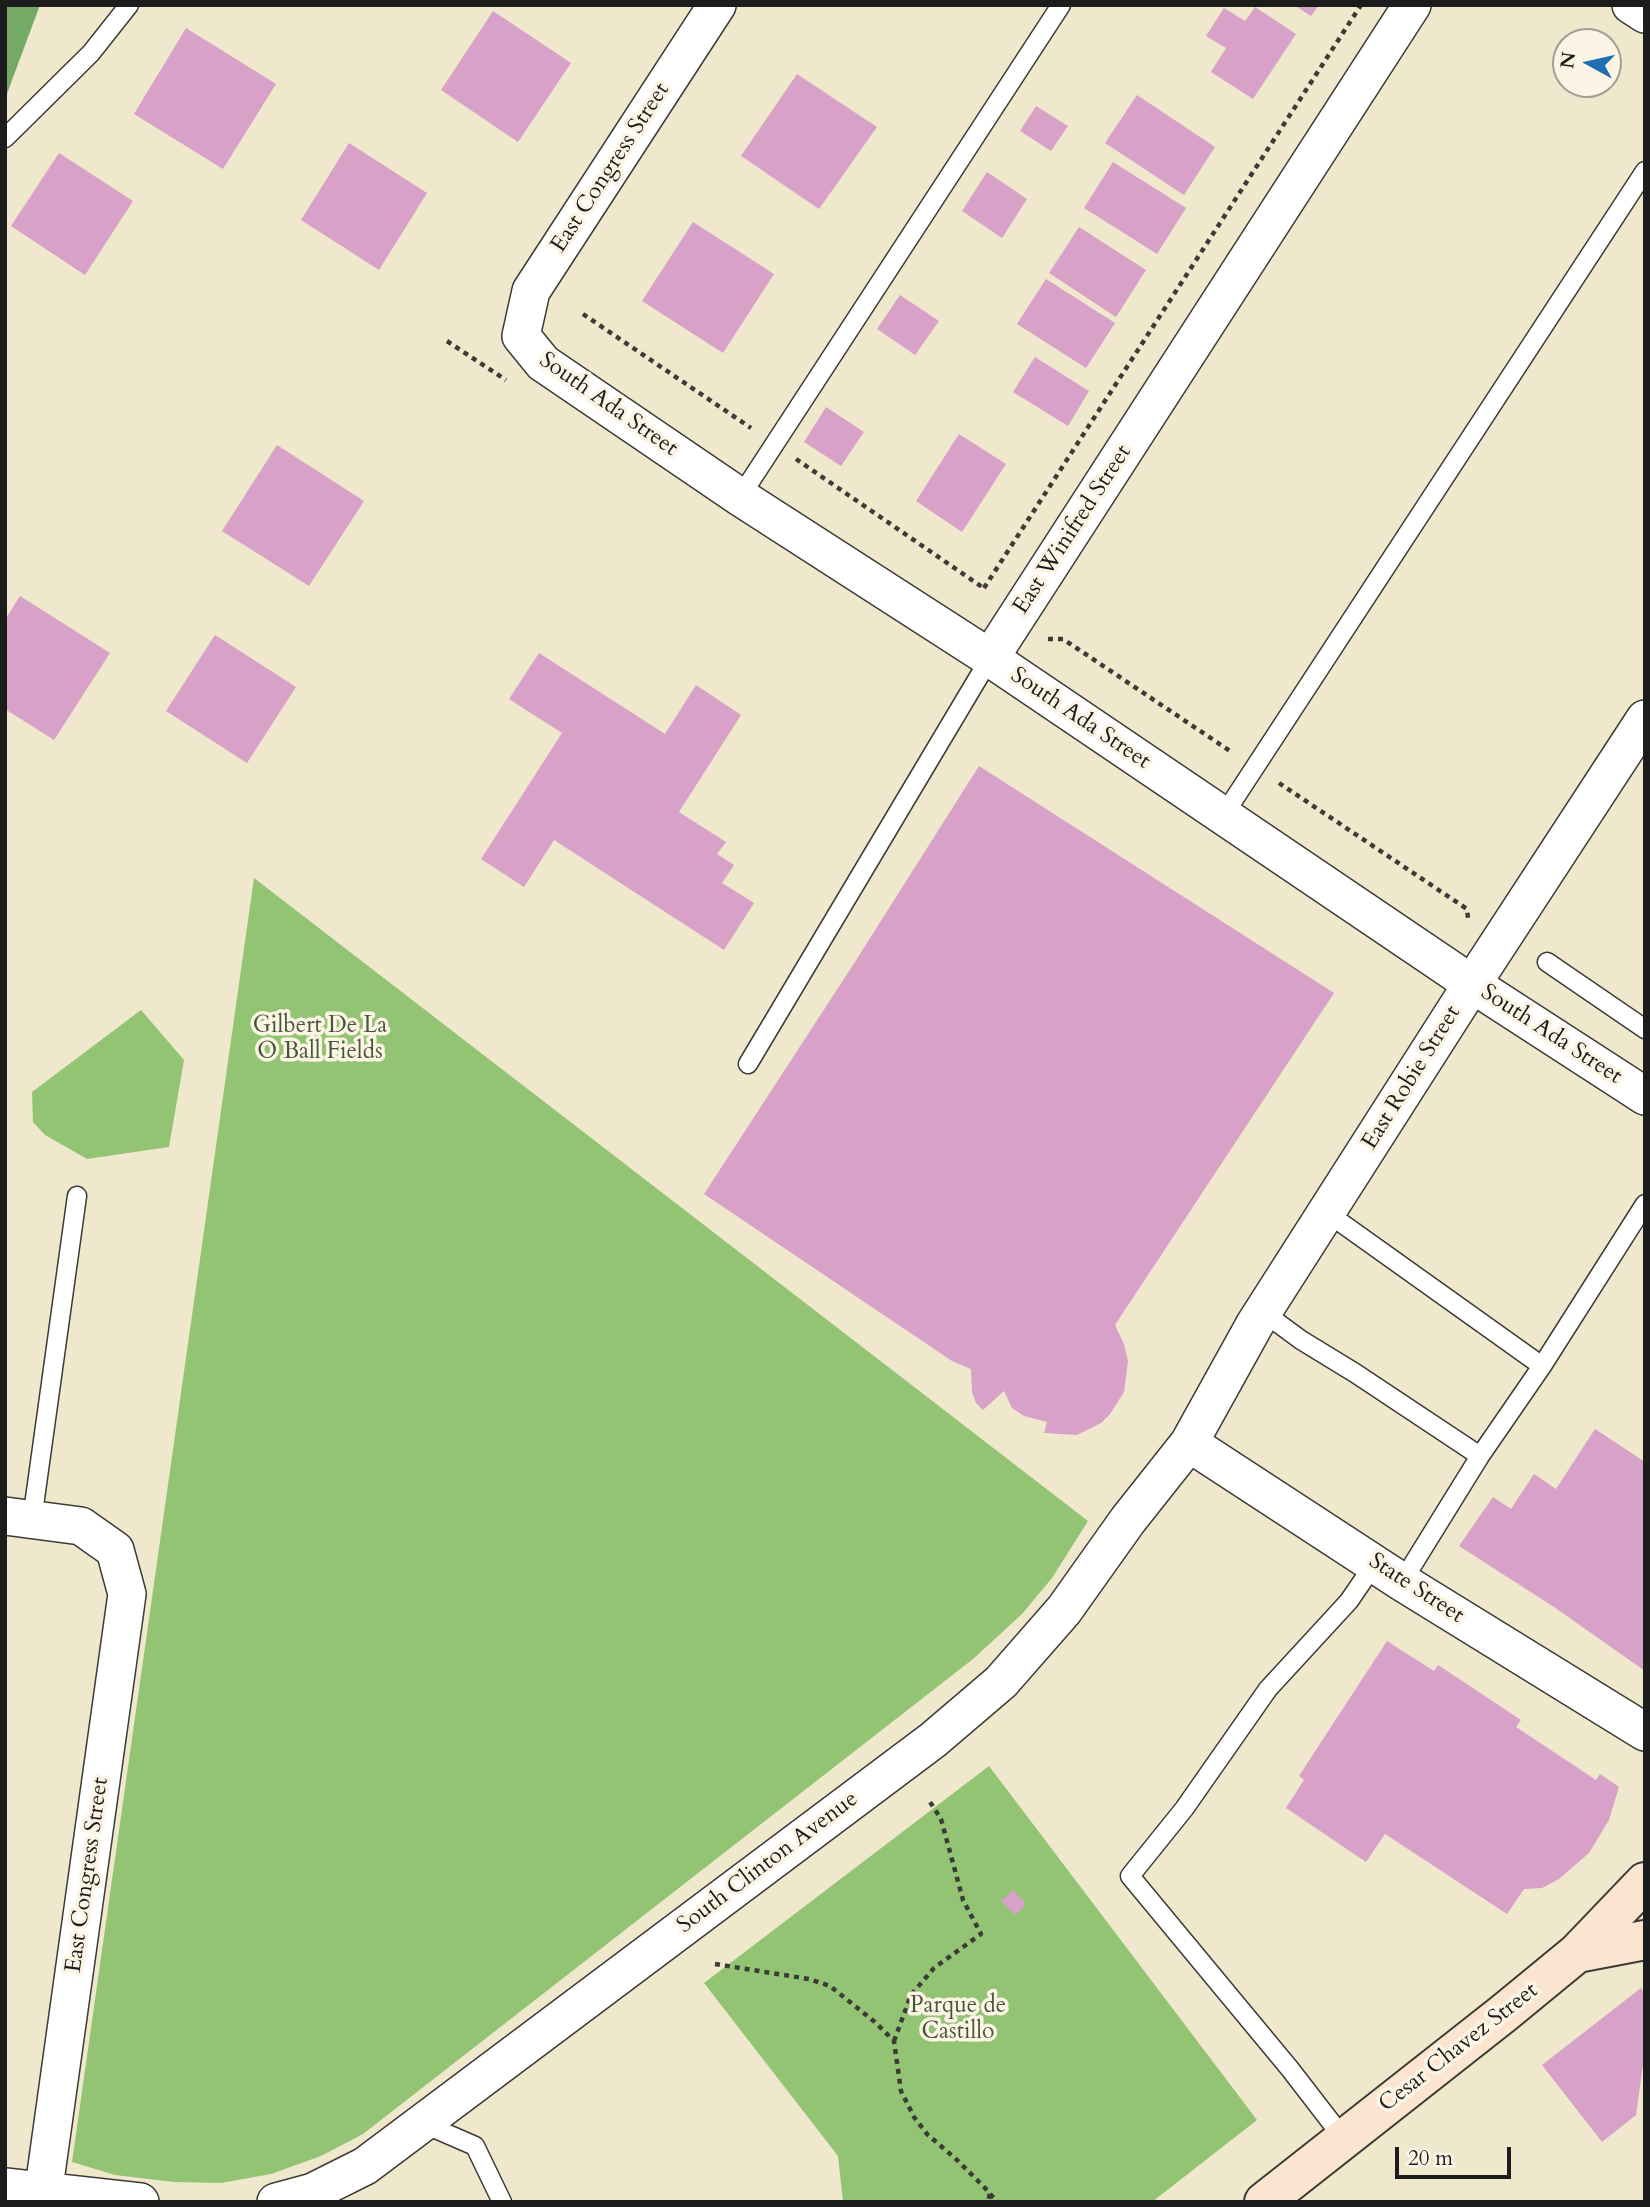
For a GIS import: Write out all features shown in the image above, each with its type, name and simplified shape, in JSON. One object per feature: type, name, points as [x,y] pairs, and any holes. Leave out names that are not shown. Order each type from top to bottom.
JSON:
[{"type":"main road","name":"Cesar Chavez Street","points":[[1264,2202],[1577,1953],[1645,1882]]},
{"type":"main road","points":[[1577,1953],[1645,1940]]},
{"type":"street","name":"East Congress Street","points":[[521,336],[531,291],[717,5]]},
{"type":"street","name":"East Winifred Street","points":[[990,658],[1412,5]]},
{"type":"street","points":[[1630,5],[1645,14]]},
{"type":"street","name":"South Ada Street","points":[[521,336],[543,363],[740,497],[990,658],[1472,984],[1645,1096]]},
{"type":"street","name":"East Robie Street","points":[[1189,1443],[1263,1312],[1645,719]]},
{"type":"street","name":"State Street","points":[[1189,1443],[1388,1573],[1645,1732]]},
{"type":"street","name":"South Clinton Avenue","points":[[276,2202],[313,2192],[365,2166],[933,1740],[1001,1682],[1064,1610],[1128,1520],[1189,1443]]},
{"type":"street","name":"East Congress Street","points":[[18,1518],[81,1526],[115,1550],[127,1594],[43,2197]]},
{"type":"street","points":[[5,2187],[43,2197],[140,2202]]},
{"type":"lane","points":[[5,138],[91,53],[129,5]]},
{"type":"lane","points":[[740,497],[1060,5]]},
{"type":"lane","points":[[1223,816],[1645,171]]},
{"type":"lane","name":"East Winifred Street","points":[[748,1064],[990,658]]},
{"type":"lane","points":[[1547,962],[1645,1029]]},
{"type":"lane","points":[[18,1518],[77,1196]]},
{"type":"lane","points":[[1343,2139],[1290,2069],[1130,1876],[1184,1809],[1268,1689],[1349,1601],[1388,1573],[1480,1456],[1542,1366],[1645,1205]]},
{"type":"lane","points":[[1326,1212],[1542,1366]]},
{"type":"lane","points":[[1263,1312],[1301,1340],[1480,1456]]},
{"type":"lane","points":[[422,2123],[474,2146],[502,2202]]},
{"type":"path","points":[[984,587],[1361,5]]},
{"type":"path","points":[[930,1802],[941,1819],[963,1900],[981,1934],[934,1968],[911,1995],[894,2040],[901,2091],[914,2117],[927,2134],[998,2202]]},
{"type":"path","points":[[715,1964],[809,1979],[830,1986],[894,2040]]},
{"type":"path","points":[[988,2202],[990,2193]]},
{"type":"green space","points":[[5,5],[40,5],[5,99]]},
{"type":"green space","name":"Gilbert De La O Ball Fields","points":[[254,878],[1088,1521],[1052,1578],[1022,1614],[973,1659],[363,2134],[321,2156],[271,2174],[221,2183],[174,2182],[115,2175],[72,2162]]},
{"type":"green space","points":[[141,1010],[184,1060],[169,1147],[87,1159],[45,1135],[33,1122],[32,1092]]},
{"type":"green space","name":"Parque de Castillo","points":[[989,1766],[1257,2120],[1152,2202],[843,2202],[838,2156],[704,1983]]},
{"type":"building","points":[[1294,5],[1319,5],[1311,16]]},
{"type":"building","points":[[1255,7],[1296,34],[1253,99],[1211,72],[1226,48],[1206,36],[1224,8],[1245,21]]},
{"type":"building","points":[[493,11],[571,63],[518,142],[441,90]]},
{"type":"building","points":[[186,28],[276,84],[223,169],[134,114]]},
{"type":"building","points":[[797,74],[877,127],[819,209],[741,156]]},
{"type":"building","points":[[1137,95],[1215,147],[1184,195],[1105,143]]},
{"type":"building","points":[[1036,106],[1068,126],[1051,151],[1020,131]]},
{"type":"building","points":[[349,143],[427,193],[379,270],[301,220]]},
{"type":"building","points":[[59,153],[133,201],[85,275],[11,226]]},
{"type":"building","points":[[1113,162],[1186,208],[1157,254],[1084,208]]},
{"type":"building","points":[[987,172],[1027,199],[1002,238],[962,211]]},
{"type":"building","points":[[693,222],[774,274],[723,353],[642,301]]},
{"type":"building","points":[[1079,227],[1146,270],[1116,317],[1049,273]]},
{"type":"building","points":[[1046,279],[1115,323],[1086,368],[1017,324]]},
{"type":"building","points":[[900,295],[939,321],[915,355],[877,329]]},
{"type":"building","points":[[1035,357],[1089,391],[1068,426],[1013,392]]},
{"type":"building","points":[[826,407],[864,432],[841,466],[804,442]]},
{"type":"building","points":[[959,434],[1006,464],[962,532],[916,501]]},
{"type":"building","points":[[277,445],[364,501],[309,586],[222,531]]},
{"type":"building","points":[[20,596],[110,653],[54,740],[5,709],[5,620]]},
{"type":"building","points":[[215,635],[296,687],[247,763],[166,711]]},
{"type":"building","points":[[539,653],[665,734],[696,685],[741,715],[679,812],[726,842],[717,854],[734,865],[722,883],[754,903],[724,950],[554,840],[524,887],[481,859],[562,733],[509,699]]},
{"type":"building","points":[[979,766],[1334,993],[1115,1325],[1128,1361],[1124,1392],[1101,1423],[1077,1435],[1044,1433],[1047,1422],[1024,1416],[1012,1408],[1004,1391],[983,1410],[976,1403],[972,1392],[971,1369],[952,1361],[704,1194]]},
{"type":"building","points":[[1595,1429],[1645,1462],[1645,1671],[1554,1607],[1459,1546],[1493,1497],[1511,1509],[1534,1474],[1556,1489]]},
{"type":"building","points":[[1387,1641],[1434,1671],[1438,1665],[1521,1720],[1516,1727],[1596,1780],[1600,1774],[1619,1787],[1609,1820],[1589,1853],[1559,1879],[1542,1888],[1524,1889],[1507,1914],[1385,1834],[1366,1862],[1286,1808],[1304,1780],[1299,1776]]},
{"type":"building","points":[[1013,1890],[1026,1904],[1015,1915],[1001,1901]]},
{"type":"building","points":[[1641,1988],[1645,1994],[1645,2050],[1636,2115],[1602,2142],[1542,2065]]}]
